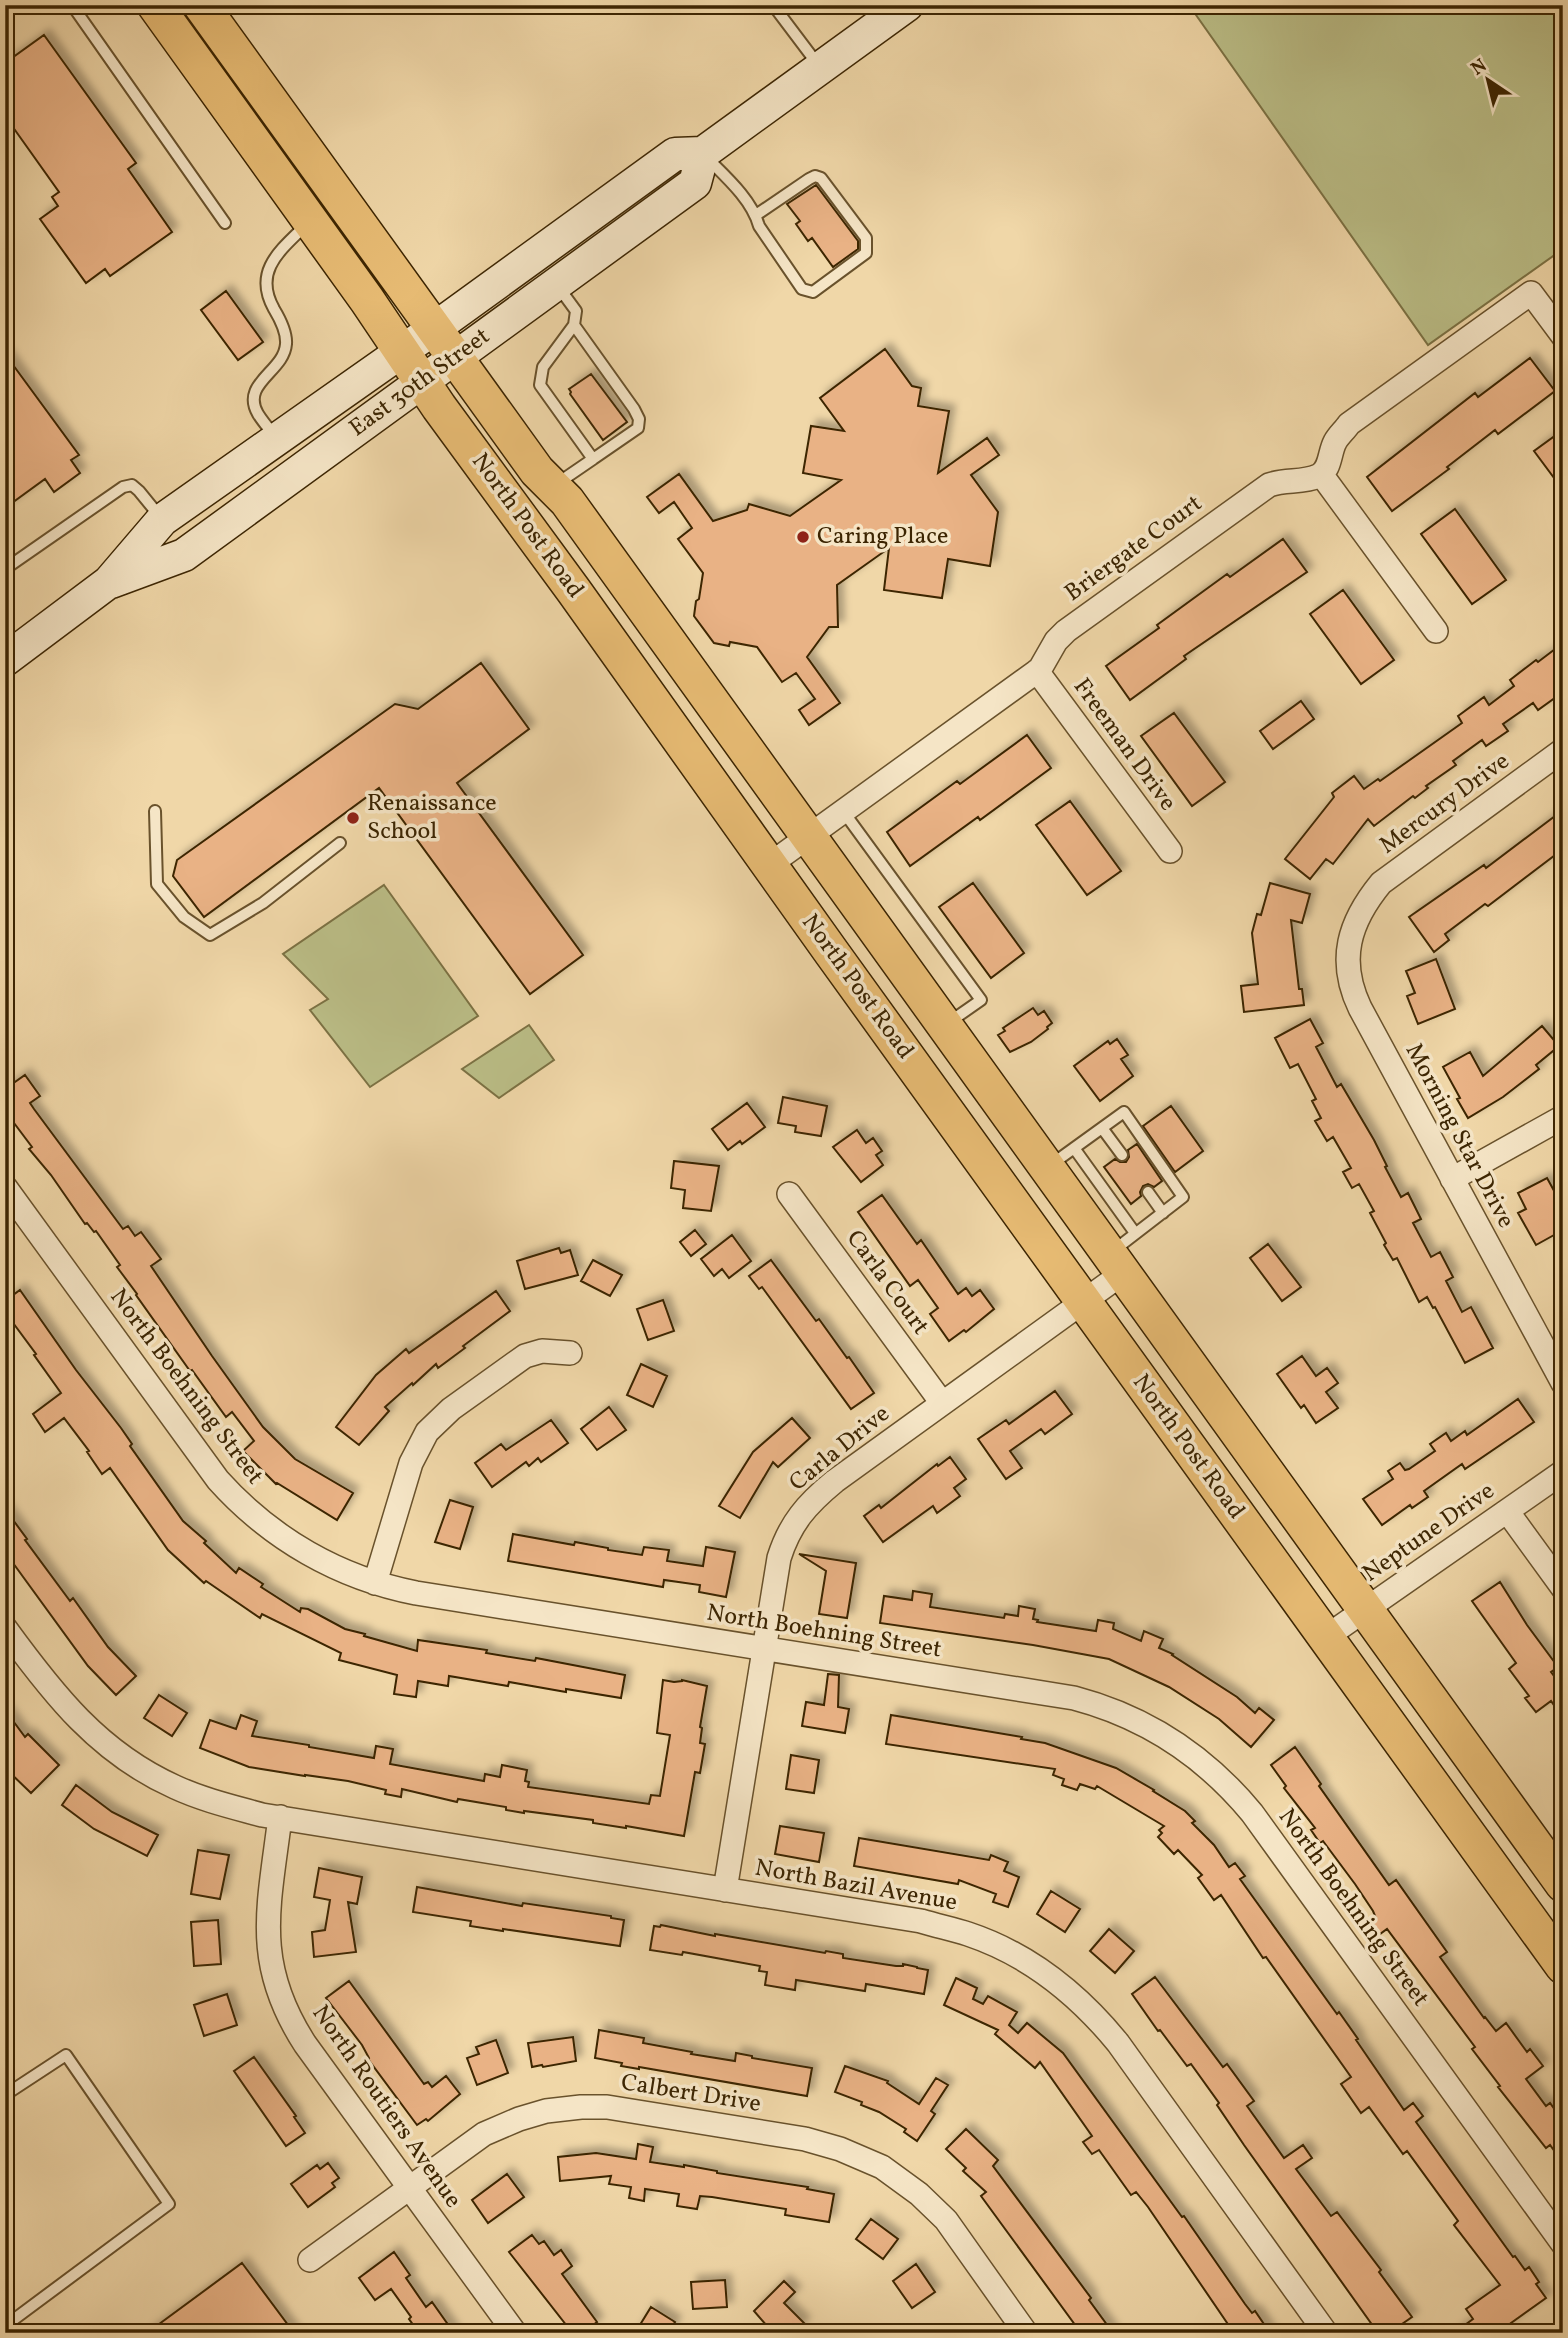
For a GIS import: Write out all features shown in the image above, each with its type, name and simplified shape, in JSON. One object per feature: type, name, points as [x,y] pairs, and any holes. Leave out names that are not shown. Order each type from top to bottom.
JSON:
[{"type":"main road","name":"North Post Road","points":[[155,5],[422,382],[1563,1966]]},
{"type":"main road","name":"North Post Road","points":[[201,5],[537,471],[567,501],[945,1026],[1060,1158],[1365,1610],[1563,1884]]},
{"type":"main road","name":"East 30th Street","points":[[5,660],[109,582],[162,520],[402,352],[675,154],[703,153],[907,5]]},
{"type":"main road","name":"East 30th Street","points":[[109,582],[184,555],[695,183],[703,153]]},
{"type":"street","points":[[1436,631],[1321,474],[1328,464],[1335,441],[1349,424],[1531,293],[1563,336]]},
{"type":"street","name":"Briergate Court","points":[[769,865],[1037,671],[1056,641],[1066,631],[1269,485],[1321,474]]},
{"type":"street","name":"Freeman Drive","points":[[1037,671],[1170,851]]},
{"type":"street","name":"Mercury Drive","points":[[1363,905],[1396,870],[1563,750]]},
{"type":"street","name":"Morning Star Drive","points":[[1363,905],[1354,922],[1350,941],[1349,971],[1354,996],[1563,1383]]},
{"type":"street","points":[[1452,1179],[1563,1117]]},
{"type":"street","name":"North Boehning Street","points":[[5,1187],[206,1465],[230,1493],[257,1518],[300,1549],[341,1570],[375,1583],[416,1593],[1074,1698],[1144,1724],[1192,1754],[1227,1785],[1252,1814],[1563,2244]]},
{"type":"street","name":"Carla Court","points":[[789,1194],[942,1403]]},
{"type":"street","name":"Carla Drive","points":[[725,1890],[779,1558],[793,1524],[825,1489],[1084,1302],[1123,1254]]},
{"type":"street","points":[[375,1583],[411,1463],[438,1419],[526,1356],[542,1350],[570,1353]]},
{"type":"street","name":"Neptune Drive","points":[[1326,1637],[1563,1472]]},
{"type":"street","points":[[1507,1511],[1563,1588]]},
{"type":"street","points":[[5,1628],[69,1711],[134,1765],[191,1794],[244,1811],[279,1817]]},
{"type":"street","name":"North Bazil Avenue","points":[[279,1817],[939,1925],[982,1939],[1007,1951],[1054,1980],[1088,2008],[1118,2043],[1326,2333]]},
{"type":"street","name":"North Routiers Avenue","points":[[279,1817],[267,1915],[268,1942],[276,1986],[290,2020],[514,2333]]},
{"type":"street","name":"Calbert Drive","points":[[310,2260],[484,2134],[546,2111],[581,2107],[614,2108],[822,2143],[882,2167],[926,2200],[946,2220],[1026,2333]]},
{"type":"lane","points":[[72,5],[225,223]]},
{"type":"lane","points":[[773,5],[820,68]]},
{"type":"lane","points":[[703,153],[730,181],[756,215],[759,226],[802,289],[813,292],[862,257],[868,246],[866,239],[821,178],[816,176],[756,215]]},
{"type":"lane","points":[[276,438],[254,404],[254,393],[258,384],[282,358],[286,342],[281,322],[264,285],[272,262],[281,249],[310,221]]},
{"type":"lane","points":[[557,284],[576,312],[574,326],[543,367],[540,385],[593,459]]},
{"type":"lane","points":[[553,487],[638,428],[639,419],[634,409],[574,326]]},
{"type":"lane","points":[[5,569],[123,487],[132,485],[162,520]]},
{"type":"lane","points":[[155,811],[157,884],[184,916],[210,934],[262,903],[340,843]]},
{"type":"lane","points":[[843,811],[981,1000],[945,1026]]},
{"type":"lane","points":[[1060,1158],[1124,1112],[1183,1197],[1163,1213],[1123,1254]]},
{"type":"lane","points":[[1102,1128],[1122,1155]]},
{"type":"lane","points":[[1148,1192],[1163,1213]]},
{"type":"lane","points":[[5,2095],[66,2055],[169,2204],[5,2326]]},
{"type":"green space","points":[[1189,5],[1563,5],[1563,249],[1428,345]]},
{"type":"green space","points":[[384,885],[478,1016],[370,1087],[310,1010],[328,999],[283,954]]},
{"type":"green space","points":[[529,1025],[554,1060],[499,1098],[462,1069]]},
{"type":"building","points":[[44,35],[136,163],[128,169],[172,232],[110,276],[105,269],[86,283],[40,219],[58,206],[52,197],[59,192],[5,116],[5,63]]},
{"type":"building","points":[[816,185],[858,241],[858,249],[833,267],[812,238],[808,241],[796,224],[800,221],[787,204]]},
{"type":"building","points":[[226,291],[263,342],[238,360],[201,310]]},
{"type":"building","name":"Caring Place","points":[[885,349],[912,386],[921,388],[918,406],[949,411],[938,473],[987,438],[999,455],[971,475],[998,512],[990,566],[948,559],[942,598],[884,590],[889,548],[837,585],[838,627],[829,627],[807,657],[840,703],[809,725],[799,710],[815,699],[796,673],[782,682],[757,647],[730,642],[729,646],[714,643],[694,616],[703,573],[678,539],[692,528],[674,502],[659,513],[647,497],[679,474],[713,521],[747,510],[749,504],[790,516],[841,480],[803,473],[811,426],[844,431],[820,398]]},
{"type":"building","points":[[5,354],[79,455],[71,460],[80,473],[54,492],[45,479],[5,508]]},
{"type":"building","points":[[1530,358],[1555,391],[1498,434],[1495,430],[1447,467],[1449,469],[1392,511],[1367,477],[1475,393],[1478,397]]},
{"type":"building","points":[[591,374],[627,422],[603,440],[569,389]]},
{"type":"building","points":[[1563,430],[1563,490],[1534,451]]},
{"type":"building","points":[[1455,509],[1506,580],[1472,604],[1421,534]]},
{"type":"building","points":[[1283,539],[1307,572],[1184,656],[1186,659],[1130,700],[1106,666],[1227,574],[1230,577]]},
{"type":"building","points":[[1343,590],[1394,660],[1361,684],[1310,614]]},
{"type":"building","points":[[1563,643],[1563,692],[1538,710],[1533,703],[1503,724],[1508,731],[1486,746],[1482,740],[1453,761],[1456,765],[1426,786],[1428,788],[1374,826],[1368,819],[1333,864],[1326,859],[1310,879],[1285,859],[1334,797],[1332,793],[1354,776],[1364,789],[1378,779],[1380,781],[1462,723],[1458,716],[1484,697],[1489,705],[1514,686],[1510,680]]},
{"type":"building","points":[[481,663],[529,729],[457,783],[583,955],[530,994],[379,788],[204,917],[173,876],[177,860],[395,704],[418,709]]},
{"type":"building","points":[[1301,701],[1314,719],[1273,749],[1260,731]]},
{"type":"building","points":[[1174,713],[1225,782],[1192,806],[1141,736]]},
{"type":"building","points":[[1027,735],[1051,768],[980,820],[978,817],[910,866],[887,832],[957,781],[960,784]]},
{"type":"building","points":[[1070,801],[1121,871],[1087,895],[1036,825]]},
{"type":"building","points":[[1563,810],[1563,849],[1488,906],[1485,904],[1445,934],[1449,940],[1434,952],[1409,917],[1484,865],[1486,868]]},
{"type":"building","points":[[973,883],[1024,953],[991,978],[939,907]]},
{"type":"building","points":[[1270,883],[1310,894],[1302,923],[1291,920],[1299,989],[1302,989],[1304,1005],[1244,1012],[1241,986],[1258,984],[1252,933],[1257,914],[1261,915]]},
{"type":"building","points":[[1436,959],[1455,1009],[1418,1024],[1407,996],[1415,993],[1406,971]]},
{"type":"building","points":[[1033,1008],[1038,1015],[1044,1011],[1052,1023],[1031,1042],[1010,1052],[998,1035],[1005,1031],[1003,1028]]},
{"type":"building","points":[[1310,1019],[1323,1043],[1316,1047],[1337,1087],[1341,1084],[1374,1140],[1401,1197],[1408,1193],[1421,1219],[1413,1223],[1431,1257],[1440,1252],[1453,1277],[1446,1281],[1462,1312],[1471,1307],[1493,1348],[1465,1363],[1435,1307],[1433,1308],[1427,1297],[1419,1302],[1397,1258],[1393,1260],[1384,1245],[1386,1243],[1370,1213],[1374,1211],[1359,1184],[1352,1188],[1343,1172],[1351,1168],[1333,1137],[1327,1141],[1315,1121],[1321,1118],[1312,1101],[1316,1099],[1298,1064],[1290,1068],[1275,1038]]},
{"type":"building","points":[[1542,1026],[1559,1046],[1536,1065],[1539,1069],[1503,1097],[1468,1118],[1443,1067],[1470,1052],[1483,1076]]},
{"type":"building","points":[[1117,1039],[1128,1055],[1121,1059],[1133,1076],[1100,1101],[1074,1066],[1108,1041],[1110,1044]]},
{"type":"building","points":[[25,1075],[40,1096],[30,1103],[34,1109],[123,1229],[128,1226],[135,1236],[141,1232],[161,1259],[151,1266],[263,1427],[295,1459],[353,1493],[337,1520],[276,1484],[243,1451],[254,1441],[232,1412],[226,1417],[192,1370],[190,1371],[117,1267],[120,1265],[96,1231],[85,1224],[29,1149],[32,1147],[5,1111],[5,1089]]},
{"type":"building","points":[[783,1097],[827,1106],[821,1136],[795,1132],[796,1126],[778,1123]]},
{"type":"building","points":[[747,1103],[765,1127],[742,1144],[740,1141],[728,1150],[712,1129]]},
{"type":"building","points":[[1171,1106],[1203,1151],[1175,1172],[1143,1126]]},
{"type":"building","points":[[857,1130],[866,1143],[873,1138],[882,1151],[876,1155],[883,1165],[861,1182],[833,1147]]},
{"type":"building","points":[[1137,1144],[1162,1181],[1154,1187],[1148,1184],[1143,1186],[1141,1196],[1131,1204],[1104,1167],[1115,1159],[1126,1162],[1129,1157],[1128,1150]]},
{"type":"building","points":[[674,1161],[719,1166],[711,1211],[683,1208],[685,1190],[671,1188]]},
{"type":"building","points":[[1547,1178],[1563,1207],[1563,1230],[1536,1245],[1518,1213],[1526,1209],[1518,1193]]},
{"type":"building","points":[[882,1195],[917,1244],[921,1240],[958,1294],[966,1288],[972,1296],[980,1290],[994,1309],[966,1332],[964,1330],[949,1341],[930,1314],[938,1308],[918,1280],[910,1286],[858,1212]]},
{"type":"building","points":[[695,1230],[706,1244],[691,1256],[680,1242]]},
{"type":"building","points":[[732,1235],[751,1261],[729,1278],[722,1269],[714,1276],[701,1259]]},
{"type":"building","points":[[1268,1244],[1301,1287],[1282,1301],[1250,1258]]},
{"type":"building","points":[[559,1248],[561,1253],[570,1250],[578,1275],[525,1289],[517,1261]]},
{"type":"building","points":[[593,1260],[622,1275],[610,1296],[581,1281]]},
{"type":"building","points":[[771,1260],[816,1321],[819,1319],[847,1358],[849,1357],[874,1393],[851,1409],[762,1287],[759,1289],[749,1276]]},
{"type":"building","points":[[20,1290],[121,1428],[132,1444],[130,1446],[183,1521],[236,1573],[239,1568],[263,1584],[261,1587],[300,1612],[301,1608],[308,1609],[345,1629],[417,1651],[418,1640],[625,1675],[621,1698],[509,1682],[508,1686],[449,1676],[448,1686],[418,1681],[416,1697],[394,1694],[397,1675],[339,1660],[341,1653],[262,1614],[260,1618],[206,1581],[204,1583],[168,1550],[110,1468],[102,1474],[87,1452],[89,1451],[64,1418],[45,1432],[33,1414],[61,1393],[5,1312],[5,1301]]},
{"type":"building","points":[[496,1291],[510,1311],[438,1368],[436,1364],[413,1385],[412,1383],[385,1407],[389,1411],[359,1445],[336,1427],[376,1375],[406,1349],[409,1353]]},
{"type":"building","points":[[663,1300],[674,1331],[648,1340],[637,1309]]},
{"type":"building","points":[[1302,1356],[1316,1376],[1327,1368],[1338,1383],[1326,1392],[1338,1408],[1316,1423],[1304,1405],[1301,1408],[1277,1374]]},
{"type":"building","points":[[641,1364],[667,1376],[653,1407],[627,1395]]},
{"type":"building","points":[[1055,1391],[1072,1414],[1045,1434],[1041,1429],[1010,1451],[1022,1468],[1006,1479],[978,1439],[1006,1420],[1009,1424]]},
{"type":"building","points":[[1518,1399],[1534,1422],[1465,1469],[1462,1464],[1424,1491],[1428,1497],[1412,1508],[1410,1505],[1382,1525],[1363,1499],[1393,1479],[1388,1471],[1400,1463],[1405,1470],[1409,1469],[1435,1451],[1430,1444],[1446,1433],[1451,1441],[1465,1431],[1467,1435]]},
{"type":"building","points":[[609,1407],[626,1430],[597,1450],[581,1429]]},
{"type":"building","points":[[792,1418],[810,1438],[778,1467],[773,1462],[740,1518],[719,1506],[753,1452]]},
{"type":"building","points":[[551,1420],[568,1443],[541,1462],[538,1458],[529,1466],[526,1462],[492,1487],[475,1463],[501,1444],[506,1450]]},
{"type":"building","points":[[950,1457],[966,1479],[954,1488],[960,1496],[937,1513],[933,1506],[883,1542],[864,1516],[879,1505],[881,1508]]},
{"type":"building","points":[[450,1500],[473,1507],[460,1549],[435,1542]]},
{"type":"building","points":[[5,1509],[70,1601],[73,1598],[108,1647],[136,1676],[116,1695],[88,1666],[5,1552]]},
{"type":"building","points":[[513,1534],[642,1555],[644,1547],[669,1550],[667,1561],[703,1566],[706,1547],[735,1552],[726,1597],[699,1592],[700,1585],[664,1580],[663,1587],[508,1561]]},
{"type":"building","points":[[799,1554],[856,1563],[847,1618],[819,1614],[826,1571]]},
{"type":"building","points":[[1500,1582],[1558,1667],[1551,1672],[1563,1688],[1563,1718],[1551,1701],[1536,1712],[1525,1698],[1529,1696],[1509,1669],[1516,1663],[1472,1601]]},
{"type":"building","points":[[913,1591],[932,1594],[930,1607],[1004,1618],[1005,1614],[1018,1616],[1019,1606],[1035,1609],[1033,1619],[1038,1620],[1037,1622],[1096,1631],[1098,1620],[1114,1623],[1113,1629],[1141,1641],[1144,1631],[1163,1639],[1159,1648],[1173,1654],[1237,1697],[1255,1713],[1259,1708],[1274,1720],[1251,1747],[1219,1719],[1169,1687],[1109,1659],[880,1623],[884,1596],[912,1600]]},
{"type":"building","points":[[828,1674],[839,1675],[838,1707],[849,1709],[845,1733],[802,1726],[806,1702],[824,1705]]},
{"type":"building","points":[[663,1680],[682,1680],[707,1686],[700,1727],[700,1743],[705,1744],[700,1773],[695,1772],[684,1836],[593,1823],[593,1820],[524,1813],[506,1810],[506,1807],[458,1799],[457,1802],[402,1789],[401,1797],[385,1794],[386,1790],[348,1781],[249,1767],[200,1748],[210,1720],[236,1729],[241,1715],[257,1721],[252,1736],[374,1758],[376,1746],[393,1749],[390,1764],[484,1781],[485,1774],[500,1777],[502,1765],[527,1770],[525,1781],[529,1782],[528,1787],[649,1804],[651,1795],[660,1796],[670,1735],[657,1733]]},
{"type":"building","points":[[159,1695],[187,1713],[172,1736],[144,1718]]},
{"type":"building","points":[[5,1710],[25,1737],[28,1734],[59,1765],[31,1793],[5,1768]]},
{"type":"building","points":[[891,1715],[1045,1743],[1116,1768],[1185,1811],[1229,1867],[1235,1863],[1245,1876],[1240,1879],[1337,2014],[1339,2012],[1404,2110],[1413,2103],[1423,2116],[1416,2122],[1513,2257],[1515,2256],[1525,2270],[1529,2267],[1546,2298],[1497,2333],[1454,2333],[1473,2319],[1466,2309],[1500,2285],[1454,2225],[1458,2221],[1407,2151],[1403,2154],[1369,2107],[1361,2113],[1341,2084],[1351,2077],[1266,1957],[1263,1958],[1221,1895],[1214,1900],[1198,1878],[1202,1875],[1178,1850],[1174,1854],[1158,1837],[1162,1833],[1159,1830],[1164,1826],[1097,1786],[1095,1789],[1080,1784],[1077,1790],[1062,1785],[1064,1779],[1053,1775],[1055,1769],[886,1744]]},
{"type":"building","points":[[1295,1747],[1321,1784],[1319,1786],[1389,1885],[1396,1880],[1447,1952],[1440,1957],[1484,2018],[1496,2031],[1506,2023],[1527,2052],[1530,2049],[1543,2066],[1526,2079],[1546,2106],[1550,2103],[1563,2121],[1563,2163],[1550,2145],[1546,2148],[1498,2087],[1500,2086],[1472,2049],[1475,2047],[1387,1929],[1380,1934],[1371,1921],[1376,1918],[1373,1911],[1323,1841],[1320,1843],[1311,1830],[1315,1828],[1284,1788],[1286,1786],[1271,1765]]},
{"type":"building","points":[[791,1755],[819,1760],[814,1793],[786,1789]]},
{"type":"building","points":[[76,1785],[112,1812],[158,1835],[147,1856],[94,1829],[62,1805]]},
{"type":"building","points":[[780,1826],[824,1833],[819,1862],[775,1854]]},
{"type":"building","points":[[859,1838],[989,1860],[991,1855],[1008,1862],[1004,1871],[1019,1877],[1008,1907],[993,1902],[996,1894],[959,1880],[958,1884],[854,1866]]},
{"type":"building","points":[[198,1850],[229,1855],[220,1899],[191,1894]]},
{"type":"building","points":[[319,1868],[362,1877],[357,1904],[348,1902],[356,1952],[314,1957],[312,1932],[325,1930],[330,1900],[314,1897]]},
{"type":"building","points":[[417,1887],[522,1906],[523,1903],[611,1916],[624,1920],[620,1946],[470,1926],[471,1921],[413,1912]]},
{"type":"building","points":[[1051,1891],[1080,1909],[1065,1932],[1037,1914]]},
{"type":"building","points":[[218,1920],[221,1964],[194,1966],[191,1922]]},
{"type":"building","points":[[661,1925],[715,1936],[843,1954],[843,1958],[917,1967],[928,1970],[924,1994],[866,1984],[865,1991],[796,1980],[795,1990],[765,1985],[767,1972],[759,1971],[760,1966],[683,1952],[682,1955],[650,1950],[654,1926]]},
{"type":"building","points":[[1109,1929],[1134,1951],[1115,1973],[1090,1951]]},
{"type":"building","points":[[1155,1977],[1223,2067],[1227,2064],[1254,2101],[1247,2106],[1284,2158],[1303,2145],[1312,2158],[1296,2169],[1331,2216],[1337,2212],[1412,2317],[1389,2333],[1378,2333],[1244,2145],[1191,2064],[1187,2066],[1132,1994]]},
{"type":"building","points":[[956,1978],[977,1988],[973,1999],[983,2004],[988,1996],[1017,2012],[1009,2025],[1018,2033],[1027,2023],[1063,2053],[1182,2217],[1184,2216],[1245,2304],[1252,2313],[1255,2311],[1270,2333],[1234,2333],[1148,2207],[1136,2192],[1131,2195],[1099,2150],[1092,2154],[1083,2142],[1092,2136],[1040,2062],[1035,2068],[995,2034],[998,2030],[944,2005]]},
{"type":"building","points":[[349,1981],[424,2084],[428,2082],[432,2087],[446,2076],[460,2094],[428,2121],[426,2119],[417,2125],[326,1998]]},
{"type":"building","points":[[227,1994],[237,2025],[204,2036],[194,2005]]},
{"type":"building","points":[[599,2030],[644,2038],[643,2043],[692,2052],[691,2054],[735,2061],[736,2053],[812,2068],[807,2096],[621,2066],[622,2063],[595,2058]]},
{"type":"building","points":[[573,2037],[576,2061],[532,2067],[528,2043]]},
{"type":"building","points":[[496,2040],[508,2073],[477,2085],[467,2058],[479,2054],[476,2047]]},
{"type":"building","points":[[254,2057],[305,2133],[286,2146],[234,2071]]},
{"type":"building","points":[[845,2066],[888,2081],[887,2083],[919,2104],[936,2078],[948,2085],[931,2111],[935,2114],[917,2141],[904,2132],[906,2129],[879,2112],[835,2092]]},
{"type":"building","points":[[966,2129],[998,2160],[993,2166],[1091,2298],[1089,2300],[1113,2333],[1081,2333],[981,2196],[986,2192],[963,2171],[966,2168],[946,2149]]},
{"type":"building","points":[[638,2144],[653,2147],[650,2162],[684,2165],[834,2194],[829,2222],[785,2215],[786,2209],[712,2197],[700,2196],[697,2209],[677,2206],[679,2194],[645,2189],[644,2201],[629,2198],[631,2187],[609,2184],[611,2176],[560,2181],[558,2157],[596,2153],[636,2159]]},
{"type":"building","points":[[328,2163],[339,2178],[332,2183],[335,2187],[308,2207],[291,2184],[317,2165],[320,2169]]},
{"type":"building","points":[[507,2174],[524,2197],[488,2223],[472,2200]]},
{"type":"building","points":[[871,2219],[898,2239],[883,2259],[856,2239]]},
{"type":"building","points":[[532,2235],[539,2244],[544,2241],[554,2255],[561,2250],[572,2266],[562,2274],[597,2322],[583,2333],[575,2333],[567,2326],[509,2252]]},
{"type":"building","points":[[394,2252],[410,2275],[406,2278],[426,2307],[432,2302],[454,2333],[419,2333],[391,2289],[375,2300],[359,2278]]},
{"type":"building","points":[[242,2263],[294,2333],[147,2333]]},
{"type":"building","points":[[916,2264],[935,2292],[912,2308],[893,2281]]},
{"type":"building","points":[[725,2280],[727,2307],[693,2309],[691,2282]]},
{"type":"building","points":[[784,2281],[795,2292],[784,2303],[804,2323],[794,2333],[773,2333],[754,2311]]},
{"type":"building","points":[[651,2307],[675,2322],[668,2333],[635,2333]]},
{"type":"place","name":"Caring Place","points":[[803,537]]},
{"type":"place","name":"Renaissance School","points":[[353,818]]}]
